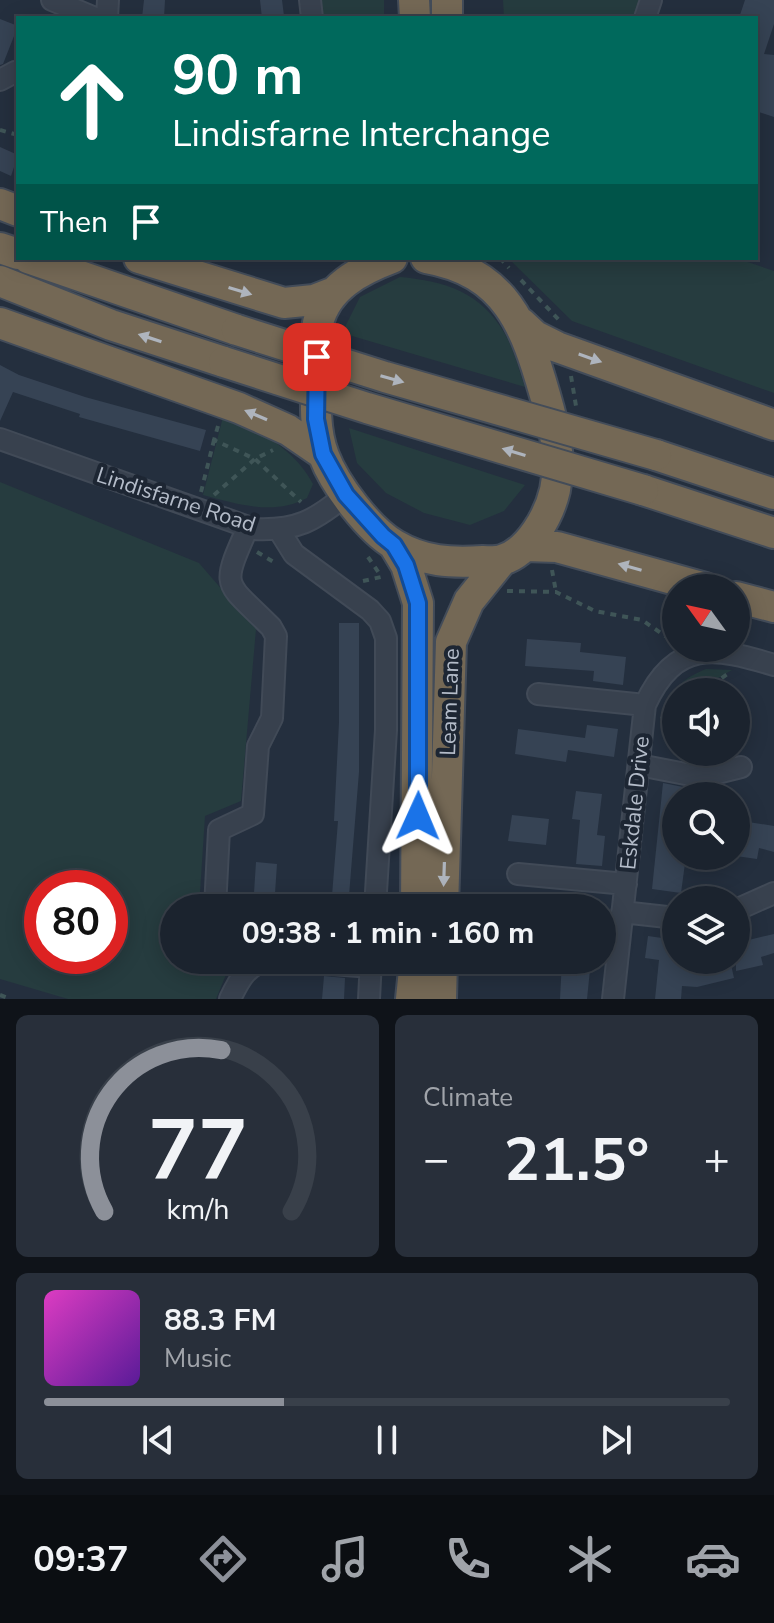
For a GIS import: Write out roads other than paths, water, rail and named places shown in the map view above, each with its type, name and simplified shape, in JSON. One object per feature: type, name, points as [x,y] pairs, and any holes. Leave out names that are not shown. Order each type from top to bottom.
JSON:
[{"type":"highway","points":[[34,260],[385,377],[656,455],[774,494]]},
{"type":"highway","points":[[145,260],[284,303],[314,300],[332,293],[364,266],[385,260]]},
{"type":"highway","points":[[436,260],[468,266],[503,299],[535,336],[557,347],[774,425]]},
{"type":"highway","points":[[0,281],[111,325],[224,362],[774,533]]},
{"type":"highway","points":[[332,293],[317,326],[316,419],[323,454],[346,495],[383,536],[394,545],[422,558],[442,562],[557,547],[662,576]]},
{"type":"highway","points":[[0,323],[239,408],[288,430],[323,454]]},
{"type":"highway","name":"Leam Lane","points":[[443,894],[451,642],[469,601],[542,523],[554,492],[559,464],[555,431],[521,323]]},
{"type":"highway","name":"Leam Lane","points":[[394,545],[406,565],[418,603],[416,894]]},
{"type":"highway","points":[[750,601],[774,607]]},
{"type":"highway","points":[[412,999],[414,974]]},
{"type":"highway","points":[[441,999],[442,974]]},
{"type":"street","points":[[52,0],[90,16]]},
{"type":"street","name":"Lindisfarne Road","points":[[0,439],[248,527],[279,530],[297,527],[317,518],[346,495]]},
{"type":"street","points":[[216,894],[219,830],[253,814],[258,746],[272,718],[276,636],[229,583],[228,572],[248,527]]},
{"type":"street","points":[[279,530],[294,554],[370,610],[380,621],[386,638],[386,730],[376,894]]},
{"type":"street","name":"Eskdale Drive","points":[[613,999],[645,705],[652,690],[674,665],[685,658],[713,650],[774,665]]},
{"type":"street","points":[[538,694],[645,705]]},
{"type":"street","points":[[639,765],[701,777],[741,767]]},
{"type":"street","points":[[518,874],[626,884]]},
{"type":"street","points":[[750,904],[774,893]]},
{"type":"street","points":[[622,912],[662,916]]},
{"type":"street","points":[[230,999],[244,974]]},
{"type":"street","points":[[369,999],[370,974]]}]
